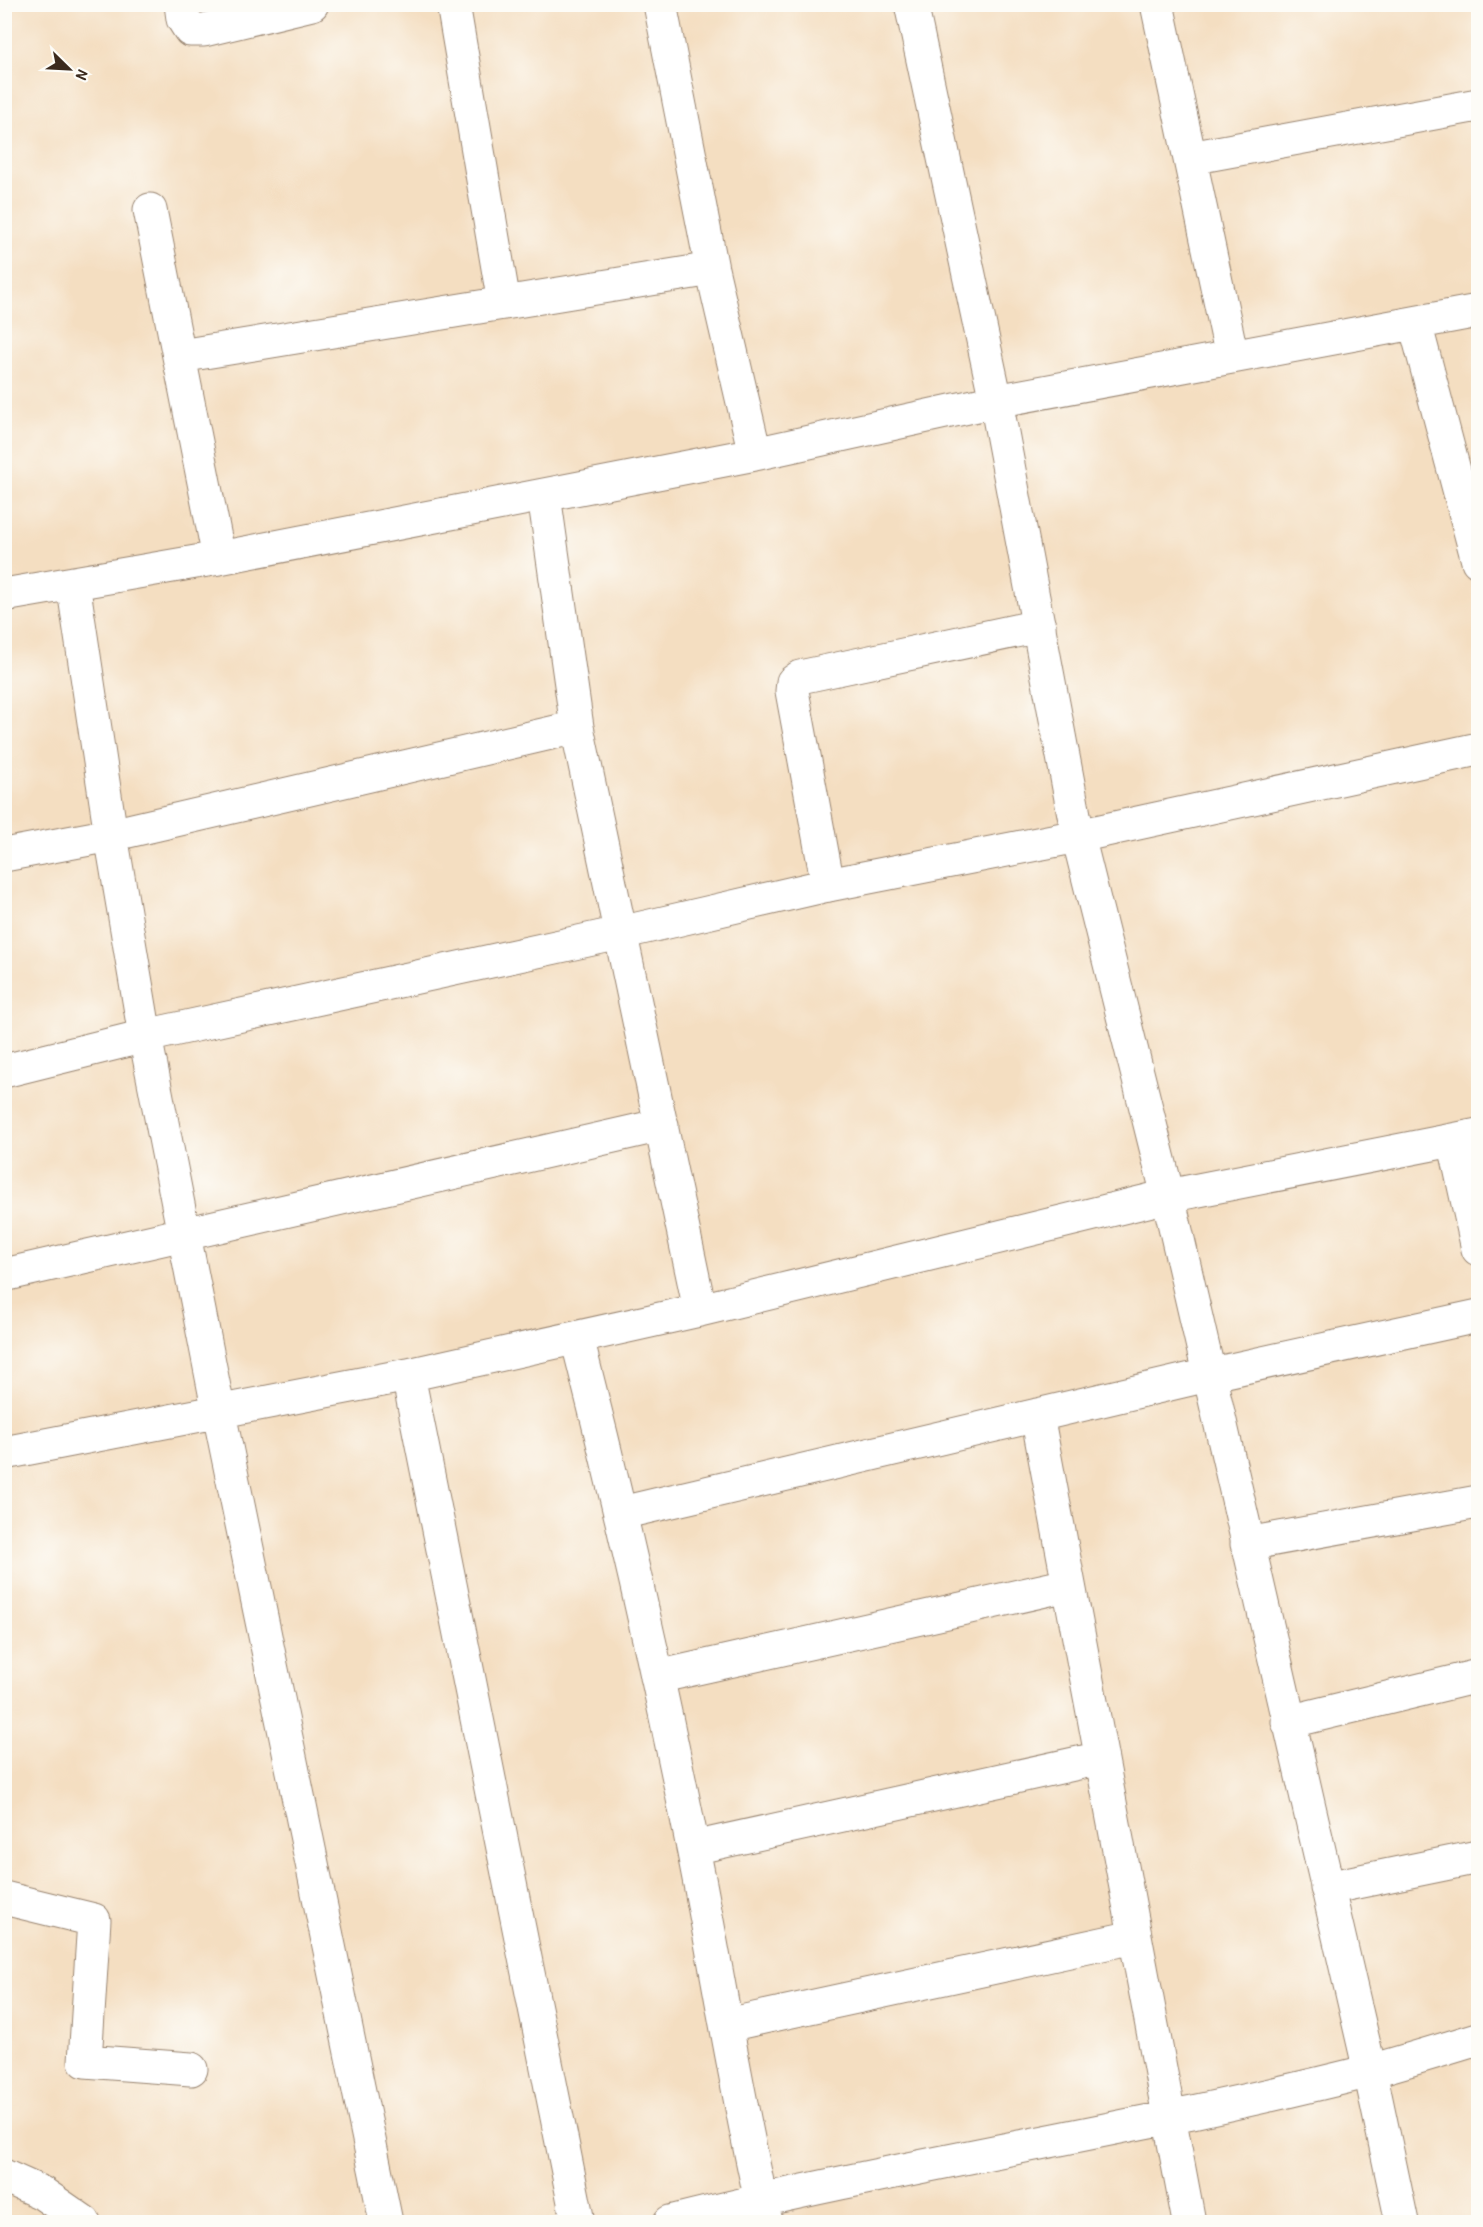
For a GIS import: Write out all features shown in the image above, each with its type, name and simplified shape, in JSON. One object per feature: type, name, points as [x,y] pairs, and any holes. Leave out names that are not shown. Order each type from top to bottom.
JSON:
[{"type":"street","points":[[181,4],[183,19],[190,30],[204,30],[312,4]]},
{"type":"street","points":[[453,4],[504,303]]},
{"type":"street","points":[[660,4],[712,269],[755,454]]},
{"type":"street","points":[[911,4],[996,401],[1078,836],[1168,1196],[1370,2071],[1402,2223]]},
{"type":"street","points":[[1157,4],[1232,357]]},
{"type":"street","points":[[1190,158],[1479,105]]},
{"type":"street","points":[[150,210],[219,558]]},
{"type":"street","points":[[180,356],[712,269]]},
{"type":"street","points":[[4,595],[219,558],[755,454],[996,401],[1479,312]]},
{"type":"street","points":[[1415,323],[1473,517],[1479,561]]},
{"type":"street","points":[[544,495],[577,727],[700,1310]]},
{"type":"street","points":[[73,583],[111,835],[145,1036],[219,1413],[387,2223]]},
{"type":"street","points":[[828,885],[792,691],[793,682],[800,677],[1039,626]]},
{"type":"street","points":[[4,855],[111,835],[577,727]]},
{"type":"street","points":[[4,1071],[145,1036],[620,933],[828,885],[1078,836],[1479,749]]},
{"type":"street","points":[[4,1275],[662,1125]]},
{"type":"street","points":[[4,1453],[408,1376],[700,1310],[1168,1196],[1467,1137],[1479,1249]]},
{"type":"street","points":[[621,1513],[1208,1375],[1479,1316]]},
{"type":"street","points":[[578,1338],[621,1513],[657,1677],[693,1848],[763,2211]]},
{"type":"street","points":[[408,1376],[578,2223]]},
{"type":"street","points":[[1037,1415],[1189,2223]]},
{"type":"street","points":[[1247,1544],[1479,1502]]},
{"type":"street","points":[[657,1677],[1068,1585]]},
{"type":"street","points":[[1288,1722],[1479,1676]]},
{"type":"street","points":[[693,1848],[1101,1758]]},
{"type":"street","points":[[1327,1888],[1479,1857]]},
{"type":"street","points":[[4,1898],[94,1920],[85,2061],[191,2069]]},
{"type":"street","points":[[727,2025],[1134,1937]]},
{"type":"street","points":[[670,2223],[763,2211],[1370,2071],[1479,2040]]},
{"type":"street","points":[[4,2176],[42,2193],[84,2223]]}]
